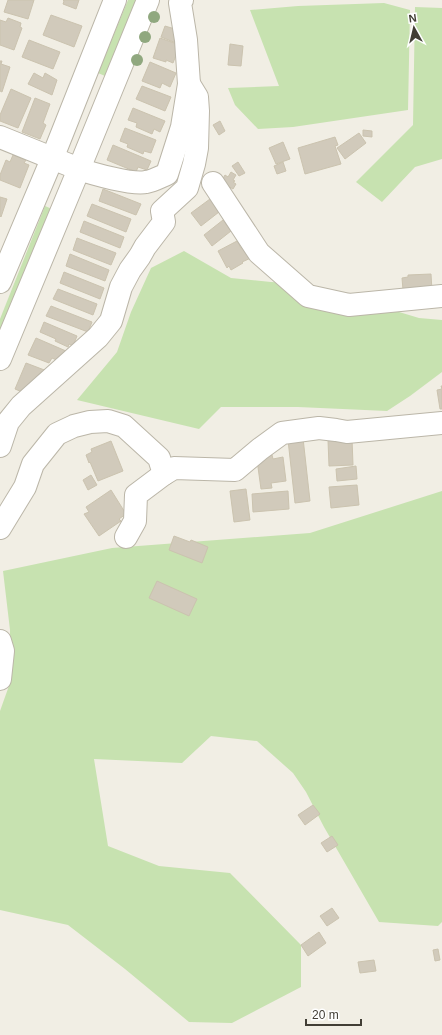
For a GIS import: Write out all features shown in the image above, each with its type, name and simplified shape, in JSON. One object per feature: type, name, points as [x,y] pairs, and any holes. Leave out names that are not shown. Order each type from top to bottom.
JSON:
[{"type":"street","points":[[0,282],[52,159],[115,0]]},
{"type":"street","points":[[0,359],[148,0]]},
{"type":"street","points":[[0,137],[79,169],[122,180],[145,183],[167,174],[182,127],[189,84],[186,40],[180,3],[182,0]]},
{"type":"street","points":[[0,446],[8,422],[22,406],[98,337],[111,321],[121,287],[130,270],[164,222],[162,211],[187,188],[197,148],[198,112],[197,97],[189,84]]},
{"type":"street","points":[[213,183],[259,253],[308,296],[349,304],[442,296]]},
{"type":"street","points":[[0,528],[25,487],[33,464],[57,434],[74,426],[90,422],[108,421],[124,426],[160,458],[164,474]]},
{"type":"street","points":[[126,537],[135,521],[136,494],[174,468],[235,470],[282,433],[319,428],[347,432],[442,423]]},
{"type":"street","points":[[0,641],[3,651],[0,678]]},
{"type":"green space","points":[[128,0],[136,0],[105,76],[98,73]]},
{"type":"green space","points":[[384,3],[410,10],[408,110],[293,127],[258,129],[235,105],[228,88],[279,86],[250,10],[298,6]]},
{"type":"green space","points":[[415,7],[442,8],[442,159],[415,167],[382,202],[356,182],[413,125]]},
{"type":"green space","points":[[45,206],[52,209],[0,340],[0,319]]},
{"type":"green space","points":[[184,251],[231,278],[306,284],[419,318],[442,320],[442,372],[387,411],[298,407],[221,407],[199,429],[77,400],[117,352],[131,312],[151,268]]},
{"type":"green space","points":[[442,491],[442,922],[438,926],[379,922],[324,827],[306,792],[293,773],[257,741],[211,736],[182,763],[94,759],[108,846],[159,866],[230,873],[301,945],[301,987],[232,1023],[189,1022],[125,969],[68,925],[0,910],[0,711],[10,683],[10,630],[3,571],[112,548],[310,533]]},
{"type":"building","points":[[8,0],[34,0],[28,19],[4,12]]},
{"type":"building","points":[[63,0],[79,0],[76,9],[63,4]]},
{"type":"building","points":[[51,15],[82,26],[74,47],[43,35]]},
{"type":"building","points":[[8,18],[21,23],[20,27],[22,28],[14,50],[0,45],[0,20],[6,22]]},
{"type":"building","points":[[165,26],[175,29],[176,43],[161,37]]},
{"type":"building","points":[[160,38],[180,45],[173,63],[166,60],[166,62],[153,58]]},
{"type":"building","points":[[29,40],[60,52],[53,69],[22,57]]},
{"type":"building","points":[[230,44],[243,46],[241,66],[228,65]]},
{"type":"building","points":[[0,61],[2,61],[1,64],[10,67],[2,92],[0,91]]},
{"type":"building","points":[[150,62],[176,73],[170,87],[162,83],[160,88],[142,81]]},
{"type":"building","points":[[34,73],[43,78],[45,73],[57,80],[52,95],[28,84]]},
{"type":"building","points":[[142,86],[171,97],[165,111],[136,99]]},
{"type":"building","points":[[11,89],[31,98],[18,128],[0,121],[0,115]]},
{"type":"building","points":[[35,98],[50,104],[43,123],[46,125],[40,139],[22,132]]},
{"type":"building","points":[[133,108],[165,121],[160,132],[154,129],[152,134],[136,127],[137,123],[128,120]]},
{"type":"building","points":[[220,121],[225,131],[219,135],[213,125]]},
{"type":"building","points":[[125,128],[156,140],[151,153],[144,151],[143,154],[127,147],[128,144],[120,141]]},
{"type":"building","points":[[363,130],[372,131],[372,137],[363,136]]},
{"type":"building","points":[[359,133],[366,143],[345,159],[337,148]]},
{"type":"building","points":[[335,137],[338,145],[335,146],[341,164],[305,174],[298,148]]},
{"type":"building","points":[[283,142],[290,159],[276,164],[269,148]]},
{"type":"building","points":[[113,145],[151,161],[147,170],[138,167],[136,172],[107,160]]},
{"type":"building","points":[[13,155],[26,160],[24,163],[29,165],[20,188],[0,180],[0,175],[6,160],[10,162]]},
{"type":"building","points":[[238,162],[245,173],[239,176],[232,166]]},
{"type":"building","points":[[283,162],[286,171],[277,174],[274,166]]},
{"type":"building","points":[[231,172],[236,175],[233,180],[235,181],[233,182],[236,184],[233,189],[221,182],[225,175],[228,177]]},
{"type":"building","points":[[103,189],[141,204],[136,215],[99,201]]},
{"type":"building","points":[[0,197],[7,199],[1,217],[0,216]]},
{"type":"building","points":[[210,199],[219,212],[201,226],[191,213]]},
{"type":"building","points":[[92,204],[131,219],[126,232],[87,216]]},
{"type":"building","points":[[223,220],[231,231],[212,246],[204,235]]},
{"type":"building","points":[[84,221],[124,237],[120,248],[80,232]]},
{"type":"building","points":[[77,238],[116,253],[111,265],[73,250]]},
{"type":"building","points":[[237,241],[241,248],[247,245],[253,257],[242,262],[243,263],[231,270],[229,266],[227,268],[218,251]]},
{"type":"building","points":[[70,254],[109,270],[105,281],[66,266]]},
{"type":"building","points":[[64,272],[104,288],[100,299],[60,283]]},
{"type":"building","points":[[431,274],[432,291],[403,290],[402,278],[408,277],[408,275]]},
{"type":"building","points":[[58,289],[97,304],[93,315],[53,299]]},
{"type":"building","points":[[51,306],[92,322],[88,332],[46,316]]},
{"type":"building","points":[[44,322],[77,336],[73,346],[69,344],[68,347],[55,341],[56,339],[40,332]]},
{"type":"building","points":[[36,338],[66,351],[61,362],[52,358],[49,363],[28,355]]},
{"type":"building","points":[[26,363],[47,371],[27,394],[15,389]]},
{"type":"building","points":[[442,389],[442,409],[440,409],[437,390]]},
{"type":"building","points":[[303,438],[310,501],[295,503],[288,440]]},
{"type":"building","points":[[352,439],[353,465],[329,466],[328,440]]},
{"type":"building","points":[[111,441],[123,471],[98,481],[86,455],[92,452],[91,449]]},
{"type":"building","points":[[272,455],[273,459],[283,457],[286,481],[271,483],[272,488],[261,489],[257,460],[260,457]]},
{"type":"building","points":[[356,466],[357,479],[337,481],[336,469]]},
{"type":"building","points":[[91,475],[97,485],[88,490],[83,480]]},
{"type":"building","points":[[357,485],[359,505],[331,508],[329,487]]},
{"type":"building","points":[[246,489],[250,520],[234,522],[230,491]]},
{"type":"building","points":[[111,490],[126,514],[119,519],[121,521],[99,536],[84,514],[89,512],[86,507]]},
{"type":"building","points":[[288,491],[289,509],[253,512],[252,494]]},
{"type":"building","points":[[174,536],[190,542],[191,540],[208,547],[202,563],[169,550]]},
{"type":"building","points":[[157,581],[197,599],[189,616],[149,598]]},
{"type":"building","points":[[313,805],[320,814],[305,825],[298,815]]},
{"type":"building","points":[[332,836],[338,845],[327,852],[321,843]]},
{"type":"building","points":[[332,908],[339,918],[327,926],[320,916]]},
{"type":"building","points":[[319,932],[326,943],[308,956],[301,945]]},
{"type":"building","points":[[438,949],[440,960],[435,961],[433,950]]},
{"type":"building","points":[[374,960],[376,971],[360,973],[358,962]]}]
